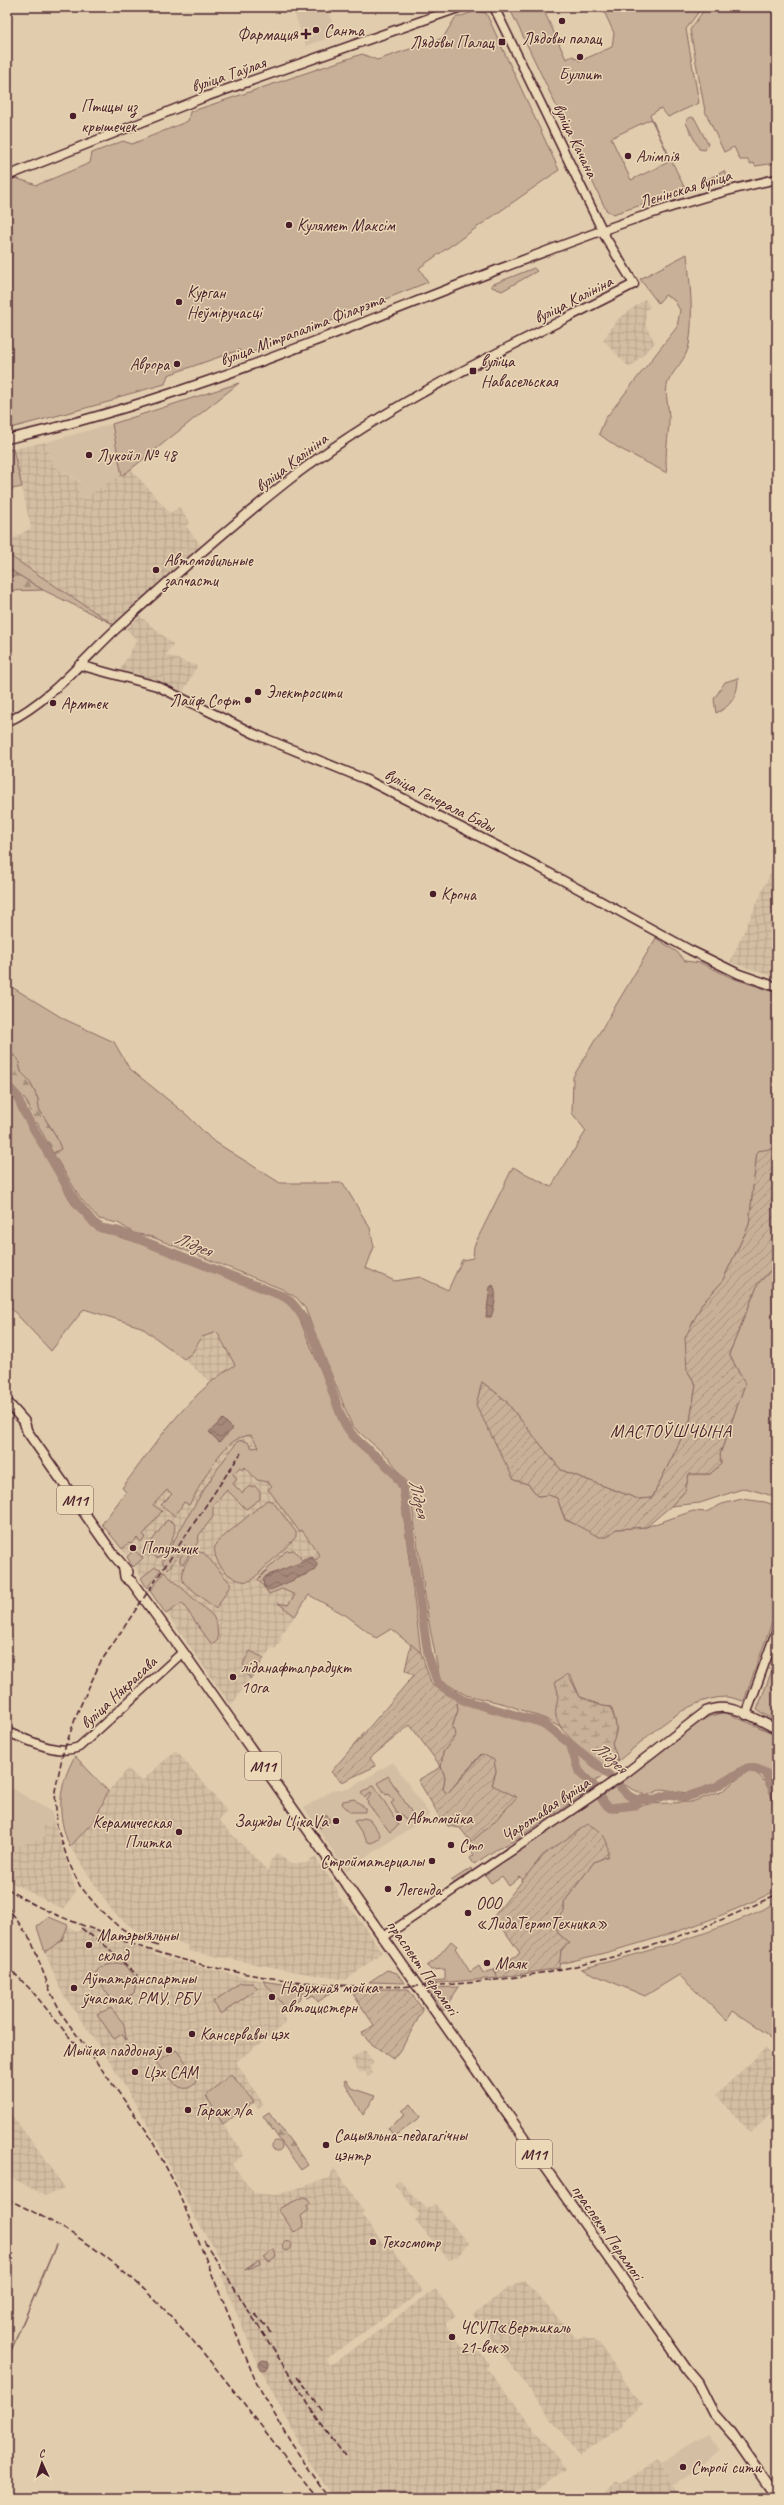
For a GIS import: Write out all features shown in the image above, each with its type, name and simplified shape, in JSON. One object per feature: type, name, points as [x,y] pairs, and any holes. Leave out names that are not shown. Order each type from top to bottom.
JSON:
[{"type":"main road","name":"вуліца Таўлая","points":[[7,176],[205,97],[461,7]]},
{"type":"main road","name":"вуліца Качана","points":[[494,7],[602,230],[634,284]]},
{"type":"main road","name":"Ленінская вуліца","points":[[602,230],[694,198],[777,179]]},
{"type":"main road","name":"вуліца Мітрапаліта Філарэта","points":[[7,439],[104,415],[234,372],[602,230]]},
{"type":"main road","name":"вуліца Калініна","points":[[7,722],[31,708],[79,665],[122,623],[240,520],[287,482],[343,441],[376,419],[428,390],[634,284]]},
{"type":"main road","name":"вуліца Генерала Бяды","points":[[79,665],[157,686],[257,734],[376,785],[533,864],[690,950],[739,974],[777,987]]},
{"type":"main road","name":"праспект Перамогі","points":[[7,1402],[14,1413],[24,1421],[27,1431],[124,1569],[130,1573],[132,1582],[183,1652],[686,2370],[698,2383],[706,2398],[718,2410],[734,2437],[777,2498]]},
{"type":"main road","points":[[746,1714],[777,1629]]},
{"type":"main road","name":"вуліца Някрасава","points":[[7,1732],[49,1748],[72,1750],[88,1742],[183,1652]]},
{"type":"main road","name":"Чаротавая вуліца","points":[[382,1938],[622,1776],[706,1711],[723,1706],[746,1714],[777,1729]]},
{"type":"shaded area","points":[[292,7],[326,7],[337,35],[306,46]]},
{"type":"shaded area","points":[[645,299],[650,307],[646,310],[646,326],[655,343],[630,368],[603,340],[617,320]]},
{"type":"shaded area","points":[[112,424],[122,476],[81,500],[77,485],[81,482],[53,465],[46,442]]},
{"type":"shaded area","points":[[46,442],[53,465],[81,483],[77,485],[81,500],[131,469],[170,513],[179,507],[190,522],[186,526],[202,547],[113,624],[7,554],[7,542],[31,528],[13,449]]},
{"type":"shaded area","points":[[140,616],[173,644],[166,655],[197,666],[182,694],[151,680],[120,670],[137,640],[126,629]]},
{"type":"shaded area","points":[[770,874],[777,876],[777,978],[730,962]]},
{"type":"shaded area","points":[[217,1332],[236,1364],[217,1376],[211,1383],[184,1359],[192,1353],[202,1337]]},
{"type":"shaded area","points":[[232,1407],[288,1492],[289,1510],[328,1568],[280,1637],[282,1639],[275,1649],[272,1647],[231,1706],[122,1549],[102,1524],[126,1492],[122,1488],[170,1424]]},
{"type":"shaded area","points":[[176,1750],[227,1811],[219,1821],[268,1871],[270,1861],[278,1853],[289,1863],[307,1863],[315,1857],[337,1888],[339,1897],[356,1915],[382,1952],[347,1980],[188,1951],[189,1946],[136,1931],[113,1912],[70,1847],[96,1818],[108,1791],[128,1769],[142,1781]]},
{"type":"shaded area","points":[[393,1762],[430,1815],[346,1871],[304,1808],[331,1791],[350,1788]]},
{"type":"shaded area","points":[[7,1785],[52,1812],[54,1822],[43,1825],[46,1837],[19,1846],[7,1840]]},
{"type":"shaded area","points":[[54,1822],[76,1891],[64,1910],[7,1880],[7,1840],[19,1846],[45,1837],[43,1825]]},
{"type":"shaded area","points":[[49,1917],[77,1931],[83,1927],[154,1953],[154,1955],[247,1978],[289,1985],[301,1991],[301,1998],[280,2012],[287,2022],[236,2062],[264,2105],[258,2109],[253,2102],[223,2124],[244,2155],[232,2164],[254,2193],[277,2195],[329,2178],[334,2168],[364,2211],[361,2214],[385,2246],[388,2243],[423,2291],[327,2358],[330,2365],[435,2289],[456,2315],[445,2324],[463,2348],[473,2342],[489,2364],[486,2367],[566,2469],[527,2498],[334,2498],[309,2462],[255,2358],[221,2275],[228,2271],[191,2211],[157,2141],[111,2063],[62,1993],[47,1957],[37,1927]]},
{"type":"shaded area","points":[[766,2048],[777,2062],[777,2106],[751,2133],[716,2095]]},
{"type":"shaded area","points":[[365,2050],[374,2063],[369,2067],[373,2073],[368,2077],[364,2071],[360,2073],[351,2059]]},
{"type":"shaded area","points":[[7,2110],[51,2166],[64,2188],[45,2196],[7,2175]]},
{"type":"shaded area","points":[[399,2180],[426,2209],[435,2204],[469,2243],[457,2257],[449,2260],[415,2220],[420,2215],[394,2185]]},
{"type":"shaded area","points":[[524,2280],[575,2337],[580,2339],[584,2336],[587,2339],[593,2339],[597,2343],[599,2342],[632,2392],[643,2404],[621,2423],[623,2425],[579,2456],[473,2315],[505,2290]]},
{"type":"shaded area","points":[[708,2434],[721,2450],[671,2487],[667,2479],[669,2474],[661,2462]]},
{"type":"shaded area","points":[[658,2458],[669,2475],[667,2479],[679,2498],[597,2498],[617,2482],[620,2485]]},
{"type":"green space","points":[[509,7],[550,7],[545,13],[566,59],[573,56],[580,61],[612,47],[614,33],[602,7],[702,7],[686,29],[699,103],[668,117],[661,108],[650,115],[686,191],[613,214],[606,210]],"holes":[[[651,119],[671,161],[631,180],[611,138]]]},
{"type":"green space","points":[[706,7],[777,7],[777,163],[755,166],[754,163],[750,164],[748,160],[740,160],[734,147],[724,152],[705,111],[690,30]]},
{"type":"green space","points":[[476,11],[486,13],[559,170],[419,268],[428,282],[246,355],[239,350],[168,375],[165,384],[118,397],[112,401],[7,429],[7,181],[15,178],[37,185],[90,163],[92,153],[123,141],[132,144],[188,121],[190,112],[362,54],[377,60],[443,38],[455,18]]},
{"type":"green space","points":[[692,117],[695,119],[708,144],[705,150],[699,149],[686,123],[687,119]]},
{"type":"green space","points":[[724,171],[726,175],[724,179],[701,185],[700,183]]},
{"type":"green space","points":[[687,254],[691,300],[689,345],[683,360],[668,382],[667,387],[669,419],[666,460],[667,473],[617,447],[599,434],[605,419],[677,327],[680,310],[674,300],[665,295],[658,303],[640,279]]},
{"type":"green space","points":[[534,268],[537,271],[502,291],[492,287],[491,285]]},
{"type":"green space","points":[[239,383],[131,469],[122,476],[112,424]]},
{"type":"green space","points":[[13,449],[22,487],[7,490],[7,450]]},
{"type":"green space","points":[[7,554],[113,624],[43,590],[7,568]]},
{"type":"green space","points":[[7,568],[43,590],[7,591]]},
{"type":"green space","points":[[738,678],[737,690],[733,700],[730,704],[716,713],[714,699],[725,682]]},
{"type":"green space","points":[[656,938],[677,952],[685,961],[701,963],[732,978],[777,993],[777,1148],[757,1152],[749,1225],[722,1282],[702,1304],[687,1370],[696,1385],[690,1421],[652,1498],[638,1499],[561,1470],[504,1399],[482,1382],[514,1480],[528,1484],[538,1496],[549,1495],[557,1498],[565,1520],[607,1537],[616,1529],[646,1527],[693,1511],[706,1512],[722,1504],[742,1499],[765,1502],[777,1506],[777,1608],[744,1701],[726,1697],[711,1699],[696,1704],[668,1720],[618,1761],[612,1743],[616,1734],[616,1725],[611,1707],[599,1705],[580,1697],[571,1676],[555,1682],[560,1695],[556,1715],[561,1728],[546,1719],[505,1704],[466,1695],[440,1680],[429,1623],[409,1486],[389,1458],[352,1426],[305,1308],[297,1298],[282,1289],[152,1237],[134,1233],[118,1223],[99,1219],[81,1199],[53,1153],[57,1153],[56,1136],[39,1109],[38,1099],[29,1080],[21,1072],[18,1059],[12,1054],[7,1053],[7,984],[64,1019],[114,1042],[129,1068],[188,1116],[212,1140],[280,1183],[343,1183],[370,1228],[374,1247],[366,1268],[395,1281],[420,1277],[448,1290],[462,1260],[473,1258],[474,1246],[513,1167],[551,1187],[586,1131],[572,1113],[573,1077]]},
{"type":"green space","points":[[7,1053],[12,1054],[18,1059],[21,1072],[29,1080],[38,1099],[39,1109],[56,1136],[61,1149],[53,1153],[24,1098],[7,1081]]},
{"type":"green space","points":[[7,1089],[11,1091],[72,1204],[96,1230],[149,1246],[279,1298],[290,1305],[297,1313],[346,1431],[373,1458],[384,1465],[400,1489],[421,1653],[391,1629],[376,1638],[347,1616],[309,1595],[295,1616],[278,1603],[288,1605],[295,1595],[282,1589],[269,1594],[258,1579],[286,1551],[294,1550],[302,1560],[312,1557],[316,1560],[320,1556],[302,1530],[299,1531],[268,1489],[272,1486],[268,1482],[257,1480],[245,1467],[242,1470],[240,1467],[233,1474],[237,1479],[233,1484],[242,1493],[248,1487],[255,1486],[260,1492],[260,1499],[246,1509],[227,1490],[213,1506],[213,1517],[199,1535],[198,1542],[183,1564],[180,1562],[180,1558],[188,1548],[185,1545],[168,1569],[162,1562],[207,1485],[238,1441],[243,1440],[249,1443],[252,1448],[259,1447],[251,1435],[240,1438],[231,1443],[222,1452],[207,1473],[189,1505],[184,1502],[175,1516],[161,1505],[172,1494],[167,1490],[153,1505],[162,1511],[143,1535],[146,1537],[141,1542],[137,1538],[131,1544],[129,1543],[122,1549],[102,1524],[126,1492],[122,1488],[174,1420],[203,1390],[235,1365],[217,1332],[202,1337],[192,1353],[184,1359],[141,1327],[84,1309],[51,1351],[7,1304]]},
{"type":"green space","points":[[777,1148],[777,1264],[758,1284],[729,1354],[745,1384],[720,1454],[721,1464],[710,1474],[689,1474],[685,1491],[671,1506],[646,1527],[616,1529],[607,1537],[599,1537],[565,1519],[557,1498],[549,1495],[538,1496],[528,1484],[514,1480],[476,1405],[482,1382],[504,1399],[561,1470],[638,1499],[652,1498],[690,1421],[696,1385],[687,1370],[685,1338],[702,1304],[722,1282],[749,1225],[757,1151]]},
{"type":"green space","points":[[777,1264],[777,1497],[745,1488],[700,1503],[671,1506],[685,1491],[689,1474],[710,1474],[721,1464],[720,1454],[745,1384],[729,1354],[758,1284]]},
{"type":"green space","points":[[267,1500],[273,1502],[296,1532],[296,1537],[252,1580],[238,1580],[225,1571],[219,1564],[215,1550],[216,1543]]},
{"type":"green space","points":[[167,1520],[174,1523],[175,1527],[173,1537],[164,1553],[157,1558],[146,1549]]},
{"type":"green space","points":[[134,1550],[143,1558],[133,1567],[127,1557]]},
{"type":"green space","points":[[199,1552],[204,1553],[231,1584],[216,1609],[184,1583],[183,1569],[185,1564],[191,1557]]},
{"type":"green space","points":[[155,1567],[161,1569],[147,1588],[141,1578]]},
{"type":"green space","points":[[164,1572],[213,1616],[217,1625],[218,1640],[212,1645],[182,1603],[166,1614],[150,1591]]},
{"type":"green space","points":[[411,1644],[421,1653],[432,1685],[456,1698],[458,1710],[452,1727],[456,1735],[443,1752],[441,1767],[410,1725],[370,1758],[376,1766],[342,1782],[331,1772],[414,1675],[405,1670]]},
{"type":"green space","points":[[250,1651],[264,1658],[250,1679],[243,1664]]},
{"type":"green space","points":[[777,1657],[777,1722],[757,1710]]},
{"type":"green space","points":[[568,1674],[580,1697],[602,1706],[610,1707],[616,1725],[612,1743],[618,1761],[607,1770],[577,1745],[558,1723],[556,1712],[558,1694],[555,1682]]},
{"type":"green space","points":[[456,1698],[515,1715],[553,1732],[569,1748],[576,1772],[593,1788],[514,1841],[497,1849],[474,1864],[470,1858],[474,1855],[467,1845],[511,1803],[492,1785],[496,1771],[481,1754],[447,1794],[443,1789],[445,1777],[441,1767],[443,1752],[456,1735],[452,1728],[458,1710]]},
{"type":"green space","points":[[724,1712],[777,1735],[777,1784],[762,1767],[749,1764],[739,1768],[716,1783],[686,1793],[662,1789],[646,1796],[621,1783],[696,1724],[708,1717]]},
{"type":"green space","points":[[576,1752],[605,1775],[594,1782],[580,1764],[576,1756]]},
{"type":"green space","points":[[482,1754],[494,1760],[496,1771],[492,1785],[517,1797],[493,1823],[471,1842],[460,1828],[448,1826],[440,1817],[418,1780],[441,1767],[445,1777],[443,1789],[447,1794]]},
{"type":"green space","points":[[75,1756],[108,1791],[96,1818],[70,1847],[62,1824],[61,1801],[65,1778]]},
{"type":"green space","points":[[749,1770],[760,1776],[768,1788],[773,1804],[776,1822],[778,1859],[777,1890],[724,1914],[670,1934],[559,1964],[561,1950],[569,1943],[560,1935],[553,1923],[564,1912],[564,1902],[594,1862],[608,1856],[543,1855],[524,1881],[520,1877],[509,1886],[502,1876],[491,1883],[484,1873],[597,1797],[600,1803],[612,1812],[649,1804],[691,1802],[721,1792]]},
{"type":"green space","points":[[388,1776],[414,1816],[407,1821],[401,1814],[399,1816],[391,1803],[394,1801],[388,1794],[386,1795],[378,1783]]},
{"type":"green space","points":[[374,1785],[399,1825],[390,1832],[368,1804],[367,1800],[372,1793],[370,1792],[365,1798],[361,1793]]},
{"type":"green space","points":[[616,1785],[627,1796],[638,1801],[634,1804],[610,1807],[602,1794]]},
{"type":"green space","points":[[354,1799],[365,1808],[365,1812],[350,1812],[342,1804],[343,1801]]},
{"type":"green space","points":[[327,1815],[330,1821],[320,1828],[316,1822]]},
{"type":"green space","points":[[365,1818],[370,1820],[380,1834],[379,1839],[372,1843],[368,1842],[354,1821]]},
{"type":"green space","points":[[588,1824],[598,1830],[604,1837],[607,1845],[608,1856],[594,1862],[564,1902],[564,1912],[553,1923],[560,1935],[569,1943],[561,1950],[559,1968],[498,1978],[494,1970],[520,1953],[494,1916],[543,1855]]},
{"type":"green space","points":[[471,1868],[472,1873],[456,1884],[451,1881]]},
{"type":"green space","points":[[777,1902],[777,2048],[766,2033],[733,2011],[726,2020],[679,1975],[645,1996],[581,1969],[681,1941],[731,1923]]},
{"type":"green space","points":[[49,1917],[68,1925],[62,1940],[45,1952],[37,1927]]},
{"type":"green space","points":[[451,1941],[457,1946],[455,1948],[470,1972],[479,1966],[483,1973],[494,1970],[498,1978],[425,1984],[426,1981],[445,1980],[445,1969],[431,1970],[427,1966],[435,1960]]},
{"type":"green space","points":[[117,1963],[123,1964],[137,1978],[134,1993],[115,2004],[94,1975],[100,1967]]},
{"type":"green space","points":[[387,1970],[397,1973],[404,1983],[369,1982]]},
{"type":"green space","points":[[263,1981],[289,1985],[301,1991],[301,1998],[286,2008]]},
{"type":"green space","points":[[292,1982],[338,1987],[318,2002],[313,1995],[308,1998]]},
{"type":"green space","points":[[240,1983],[252,1983],[258,1988],[221,2014],[213,2002]]},
{"type":"green space","points":[[459,1987],[443,2011],[427,1988]]},
{"type":"green space","points":[[361,1989],[408,1989],[423,2010],[403,2046],[393,2059],[369,2042],[362,2033],[374,2025],[353,1994]]},
{"type":"green space","points":[[111,2008],[124,2024],[126,2040],[122,2034],[114,2039],[97,2014]]},
{"type":"green space","points":[[176,2050],[197,2076],[195,2083],[190,2087],[184,2088],[173,2083],[156,2062]]},
{"type":"green space","points":[[231,2074],[254,2102],[223,2124],[206,2096]]},
{"type":"green space","points":[[346,2080],[351,2088],[375,2096],[363,2115],[344,2081]]},
{"type":"green space","points":[[411,2104],[420,2117],[394,2136],[388,2128],[405,2115],[402,2111]]},
{"type":"green space","points":[[269,2112],[308,2165],[301,2170],[263,2116]]},
{"type":"green space","points":[[275,2141],[279,2141],[281,2142],[281,2150],[275,2151],[272,2148],[272,2144]]},
{"type":"green space","points":[[303,2197],[307,2198],[311,2203],[307,2205],[309,2210],[301,2216],[304,2227],[294,2232],[278,2209]]},
{"type":"green space","points":[[287,2241],[292,2246],[287,2251],[282,2246]]},
{"type":"green space","points":[[274,2249],[276,2257],[270,2262],[263,2257]]},
{"type":"green space","points":[[259,2260],[260,2264],[245,2270]]},
{"type":"water","points":[[493,1285],[495,1293],[494,1305],[491,1317],[486,1317],[490,1287]]},
{"type":"water","points":[[223,1419],[233,1429],[219,1442],[209,1432]]},
{"type":"water","points":[[312,1558],[317,1564],[316,1570],[273,1589],[268,1590],[264,1586],[263,1580],[266,1576]]},
{"type":"water","points":[[262,2360],[266,2360],[269,2365],[266,2370],[262,2370],[259,2367],[259,2363]]},
{"type":"waterway","name":"Лідзея","points":[[7,1085],[17,1096],[24,1112],[75,1200],[94,1223],[101,1228],[118,1231],[285,1297],[305,1320],[320,1355],[344,1422],[357,1440],[390,1469],[403,1487],[428,1655],[438,1684],[463,1700],[543,1723],[605,1771],[628,1795],[636,1799],[652,1800],[670,1794],[684,1798],[714,1788],[747,1768],[757,1769],[766,1773],[777,1800]]},
{"type":"waterway","points":[[571,1747],[579,1772],[594,1786],[605,1804],[610,1808],[635,1805],[640,1800]]},
{"type":"waterway","points":[[7,2360],[56,2245]]},
{"type":"railway","points":[[158,1946],[137,1938],[118,1926],[100,1910],[80,1886],[68,1861],[57,1826],[55,1791],[63,1753],[78,1711],[100,1663],[241,1453]]},
{"type":"railway","points":[[7,1888],[31,1903],[72,1921],[113,1937],[194,1963],[278,1979],[363,1986],[449,1984],[534,1974],[618,1956],[699,1929],[777,1894]]},
{"type":"railway","points":[[7,1906],[31,1940],[51,1993],[63,2016],[148,2133],[176,2186],[256,2382],[291,2443],[329,2498]]},
{"type":"railway","points":[[81,1928],[107,1947],[138,1976]]},
{"type":"railway","points":[[7,1966],[32,1991],[75,2044]]},
{"type":"railway","points":[[7,2199],[48,2219],[87,2243],[140,2286],[168,2313],[194,2342],[318,2498]]},
{"type":"railway","points":[[204,2241],[321,2424],[345,2456]]},
{"type":"railway","points":[[255,2314],[271,2332]]},
{"type":"railway","points":[[297,2377],[324,2413]]},
{"type":"place","name":"Лядовы палац","points":[[562,21]]},
{"type":"place","name":"Санта","points":[[316,30]]},
{"type":"place","name":"Фармация","points":[[306,34]]},
{"type":"place","name":"Лядовы Палац","points":[[502,42]]},
{"type":"place","name":"Буллит","points":[[580,57]]},
{"type":"place","name":"Птицы из крышечек","points":[[73,116]]},
{"type":"place","name":"Алімпія","points":[[628,156]]},
{"type":"place","name":"Кулямет Максім","points":[[289,225]]},
{"type":"place","name":"Курган Неўміручасці","points":[[179,302]]},
{"type":"place","name":"Аврора","points":[[177,364]]},
{"type":"place","name":"вуліца Навасельская","points":[[473,371]]},
{"type":"place","name":"Лукойл № 48","points":[[89,455]]},
{"type":"place","name":"Автомобильные запчасти","points":[[156,570]]},
{"type":"place","name":"Электросити","points":[[258,692]]},
{"type":"place","name":"Лайф Софт","points":[[248,700]]},
{"type":"place","name":"Армтек","points":[[53,703]]},
{"type":"place","name":"Крона","points":[[433,894]]},
{"type":"place","name":"Попутчик","points":[[133,1548]]},
{"type":"place","name":"ліданафтапрадукт 10га","points":[[233,1677]]},
{"type":"place","name":"Автомойка","points":[[399,1818]]},
{"type":"place","name":"Заужды ЦікаVа","points":[[336,1821]]},
{"type":"place","name":"Керамическая Плитка","points":[[179,1832]]},
{"type":"place","name":"Сто","points":[[451,1845]]},
{"type":"place","name":"Стройматериалы","points":[[432,1861]]},
{"type":"place","name":"Легенда","points":[[388,1889]]},
{"type":"place","name":"ООО «ЛидаТермоТехника»","points":[[468,1913]]},
{"type":"place","name":"Матэрыяльны склад","points":[[89,1945]]},
{"type":"place","name":"Маяк","points":[[487,1963]]},
{"type":"place","name":"Аўтатранспартны ўчастак, РМУ, РБУ","points":[[74,1988]]},
{"type":"place","name":"Наружная мойка автоцистерн","points":[[272,1997]]},
{"type":"place","name":"Кансервавы цэх","points":[[192,2034]]},
{"type":"place","name":"Мыйка паддонаў","points":[[169,2050]]},
{"type":"place","name":"Цэх САМ","points":[[135,2072]]},
{"type":"place","name":"Гараж л/а","points":[[188,2110]]},
{"type":"place","name":"Сацыяльна-педагагічны цэнтр","points":[[326,2145]]},
{"type":"place","name":"Техосмотр","points":[[373,2242]]},
{"type":"place","name":"ЧСУП«Вертикаль 21-век»","points":[[452,2337]]},
{"type":"place","name":"Строй сити","points":[[683,2467]]},
{"type":"district","name":"МАСТОЎШЧЫНА","points":[[671,1431]]}]
